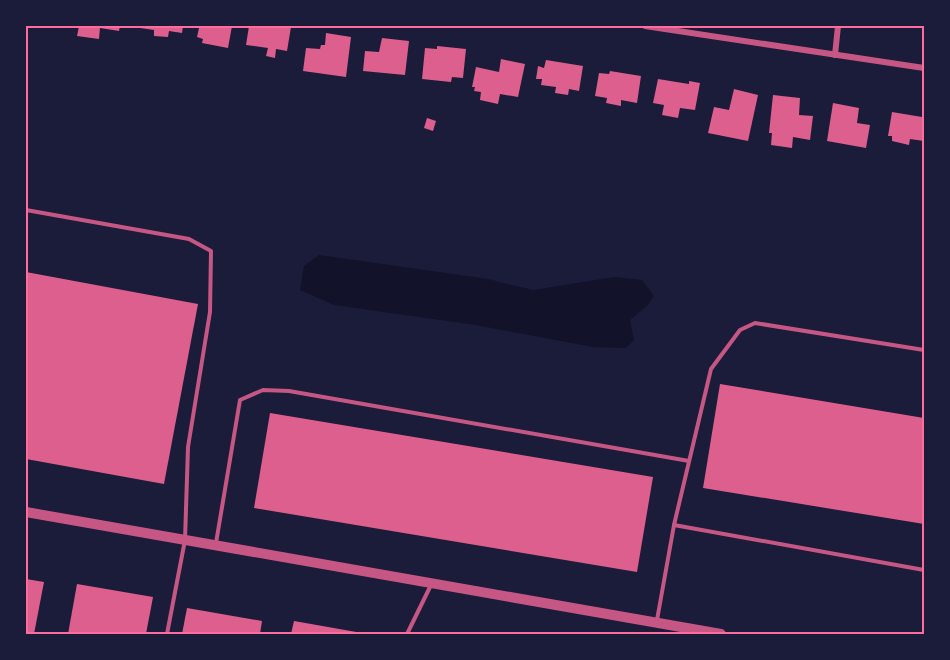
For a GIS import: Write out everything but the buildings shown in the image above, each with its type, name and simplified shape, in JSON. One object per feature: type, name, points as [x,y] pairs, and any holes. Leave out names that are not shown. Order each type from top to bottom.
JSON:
[{"type":"street","points":[[645,26],[924,68]]},
{"type":"street","points":[[835,55],[838,26]]},
{"type":"street","points":[[26,512],[721,634]]},
{"type":"lane","points":[[26,210],[189,239],[211,251],[210,312],[188,447],[185,540],[167,634]]},
{"type":"lane","points":[[656,622],[674,525],[711,369],[740,330],[755,323],[924,350]]},
{"type":"lane","points":[[216,546],[240,400],[263,390],[289,391],[689,461]]},
{"type":"lane","points":[[674,525],[924,570]]},
{"type":"lane","points":[[407,634],[432,584]]},
{"type":"shaded area","points":[[319,255],[488,279],[533,290],[615,277],[642,280],[654,296],[647,306],[630,320],[634,340],[626,348],[593,347],[476,325],[334,305],[300,290],[304,266]]}]
